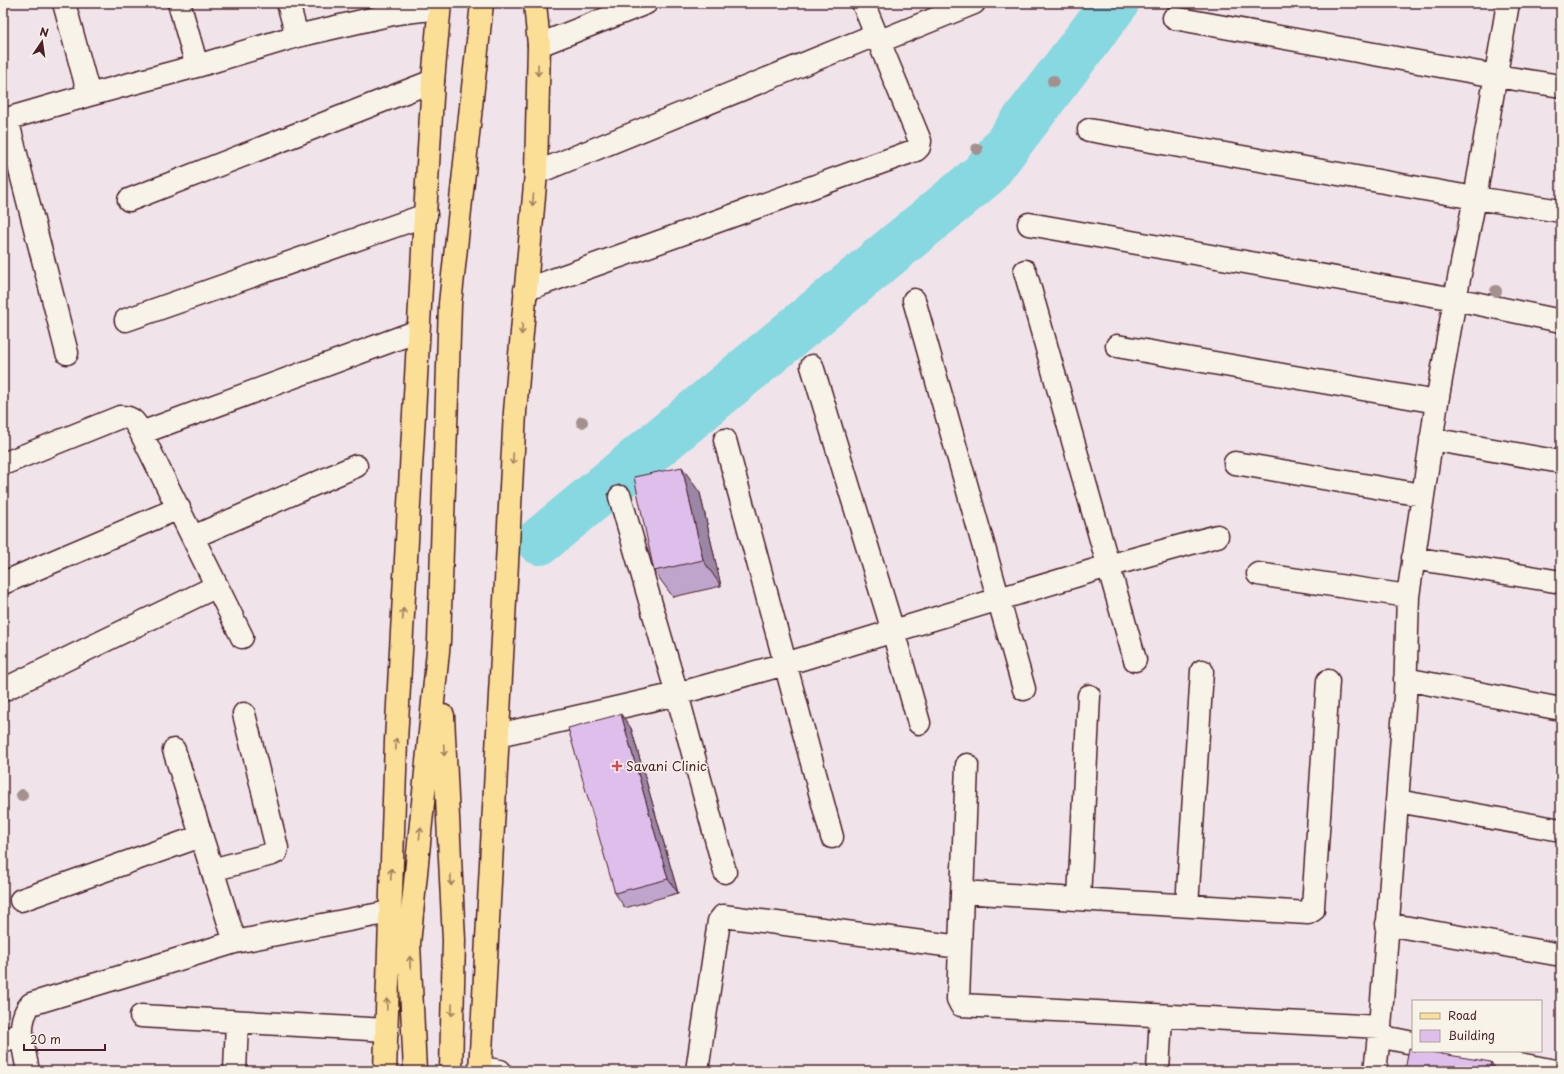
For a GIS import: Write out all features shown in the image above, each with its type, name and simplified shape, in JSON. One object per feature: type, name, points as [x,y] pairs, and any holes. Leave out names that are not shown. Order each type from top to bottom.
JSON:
[{"type":"main road","points":[[415,1071],[409,944],[439,641],[450,304],[482,3]]},
{"type":"main road","points":[[487,1070],[498,735],[515,412],[536,174],[539,45],[535,3]]},
{"type":"main road","points":[[385,1071],[396,741],[418,332],[439,5]]},
{"type":"main road","points":[[439,641],[454,940],[451,1071]]},
{"type":"street","points":[[64,3],[89,95]]},
{"type":"street","points":[[179,3],[197,66]]},
{"type":"street","points":[[288,3],[297,36]]},
{"type":"street","points":[[539,45],[646,3]]},
{"type":"street","points":[[525,290],[916,150],[919,147],[920,141],[863,3]]},
{"type":"street","points":[[536,174],[877,39],[974,3]]},
{"type":"street","points":[[1375,1071],[1397,801],[1405,679],[1408,596],[1437,402],[1475,198],[1508,3]]},
{"type":"street","points":[[67,353],[5,120],[396,8],[439,5]]},
{"type":"street","points":[[1174,18],[1496,76],[1561,86]]},
{"type":"street","points":[[129,200],[433,80]]},
{"type":"street","points":[[1089,130],[1475,198],[1561,211]]},
{"type":"street","points":[[126,320],[426,214]]},
{"type":"street","points":[[1029,224],[1455,299],[1561,321]]},
{"type":"street","points":[[1025,271],[1135,660]]},
{"type":"street","points":[[914,300],[1024,689]]},
{"type":"street","points":[[141,433],[418,332]]},
{"type":"street","points":[[1118,346],[1437,402]]},
{"type":"street","points":[[812,366],[893,632],[919,723]]},
{"type":"street","points":[[3,464],[120,417],[130,418],[136,423],[242,637]]},
{"type":"street","points":[[1431,439],[1561,462]]},
{"type":"street","points":[[725,440],[832,838]]},
{"type":"street","points":[[1235,463],[1422,495]]},
{"type":"street","points":[[193,537],[356,466]]},
{"type":"street","points":[[620,497],[677,694],[725,872]]},
{"type":"street","points":[[3,582],[179,508]]},
{"type":"street","points":[[498,735],[677,694],[893,632],[1108,566],[1217,536]]},
{"type":"street","points":[[1413,558],[1561,582]]},
{"type":"street","points":[[1258,574],[1408,596]]},
{"type":"street","points":[[3,690],[217,586]]},
{"type":"street","points":[[1187,906],[1202,671]]},
{"type":"street","points":[[1405,679],[1561,708]]},
{"type":"street","points":[[962,892],[1308,913],[1313,910],[1328,681]]},
{"type":"street","points":[[1079,899],[1089,696]]},
{"type":"street","points":[[212,870],[272,854],[276,852],[277,848],[244,714]]},
{"type":"street","points":[[174,750],[235,942]]},
{"type":"street","points":[[967,765],[958,999],[962,1005],[1161,1016],[1379,1032],[1412,1043]]},
{"type":"street","points":[[1397,801],[1561,830]]},
{"type":"street","points":[[21,900],[201,836]]},
{"type":"street","points":[[28,1071],[12,1037],[22,1019],[25,1010],[31,1004],[235,942],[390,912]]},
{"type":"street","points":[[698,1071],[718,921],[723,916],[960,947]]},
{"type":"street","points":[[1387,924],[1561,955]]},
{"type":"street","points":[[141,1016],[386,1030]]},
{"type":"street","points":[[1158,1071],[1161,1016]]},
{"type":"street","points":[[235,1071],[237,1022]]},
{"type":"street","points":[[1459,1052],[1555,1071]]},
{"type":"building","points":[[682,467],[703,560],[654,571],[634,477]]},
{"type":"building","points":[[621,714],[668,879],[615,893],[568,728]]},
{"type":"building","points":[[1409,1048],[1412,1049],[1412,1052],[1430,1052],[1491,1062],[1489,1071],[1405,1071]]},
{"type":"waterway","points":[[540,541],[985,174],[1115,3]]},
{"type":"place","name":"Savani Clinic","points":[[617,766]]}]
